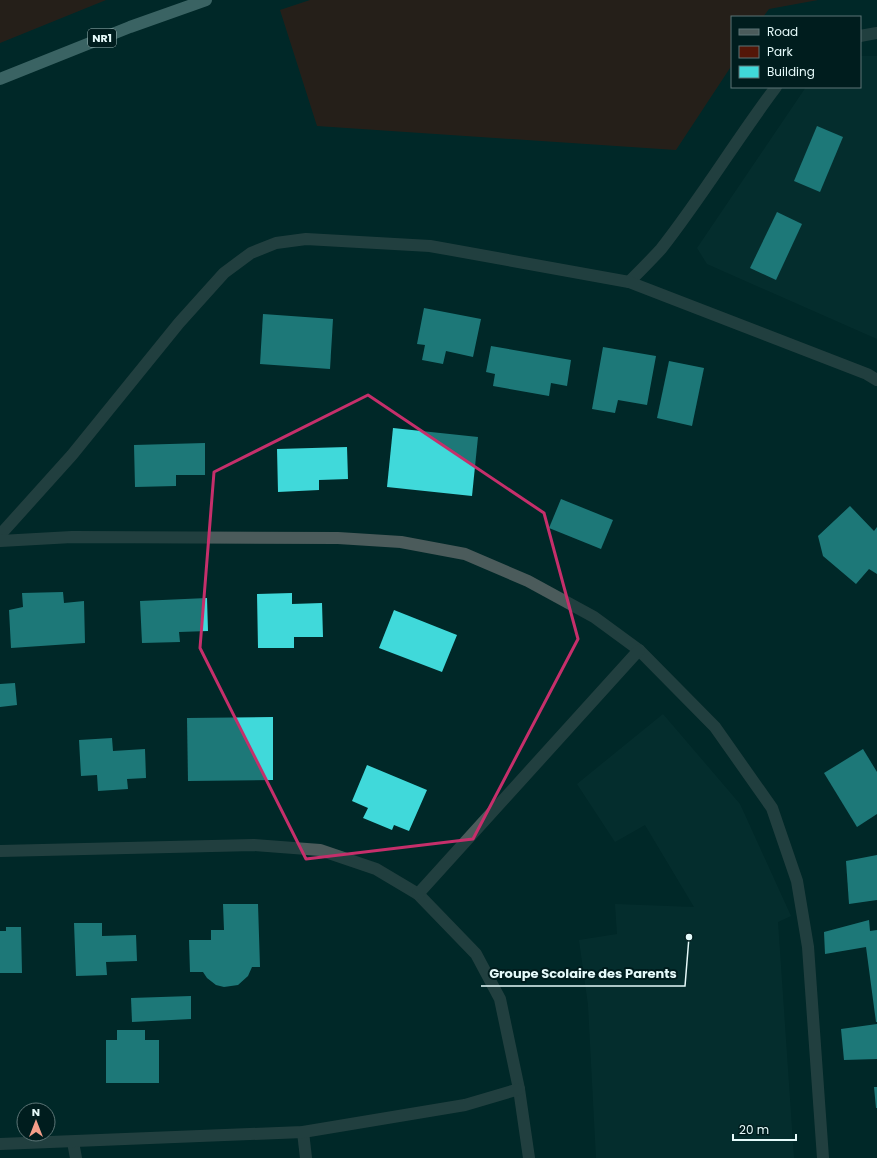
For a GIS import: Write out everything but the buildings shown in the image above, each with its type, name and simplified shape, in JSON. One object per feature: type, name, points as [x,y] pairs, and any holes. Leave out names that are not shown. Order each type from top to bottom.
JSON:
[{"type":"highway","name":"NR1","points":[[0,79],[130,27],[206,0]]},
{"type":"street","points":[[861,36],[877,33]]},
{"type":"street","points":[[629,282],[660,249],[711,180],[775,88]]},
{"type":"street","points":[[0,535],[72,455],[184,317],[224,273],[251,253],[276,243],[306,239],[430,246],[629,282],[867,374],[877,380]]},
{"type":"street","points":[[0,541],[96,537],[338,538],[401,542],[465,554],[528,581],[594,617],[639,650],[715,727],[772,808],[797,881],[808,947],[823,1158]]},
{"type":"street","points":[[418,894],[639,650]]},
{"type":"street","points":[[0,851],[254,845],[320,850],[376,869],[418,894],[476,954],[500,998],[520,1089],[530,1158]]},
{"type":"street","points":[[0,1144],[303,1132],[465,1106],[520,1089]]},
{"type":"street","points":[[303,1132],[306,1158]]},
{"type":"street","points":[[73,1142],[76,1158]]},
{"type":"highlighted area","points":[[368,395],[544,513],[578,639],[473,839],[306,859],[200,648],[214,472]]},
{"type":"shaded area","points":[[861,56],[877,56],[877,339],[707,264],[697,248],[805,88],[861,88]]},
{"type":"shaded area","points":[[663,714],[740,804],[791,916],[778,922],[794,1158],[596,1158],[588,1005],[579,940],[617,934],[615,904],[694,907],[645,825],[615,842],[577,784]]},
{"type":"green space","points":[[0,0],[106,0],[0,43]]},
{"type":"green space","points":[[310,0],[818,0],[769,9],[764,16],[731,16],[731,67],[676,150],[317,126],[280,10]]},
{"type":"place","name":"Groupe Scolaire des Parents","points":[[689,937]]}]
